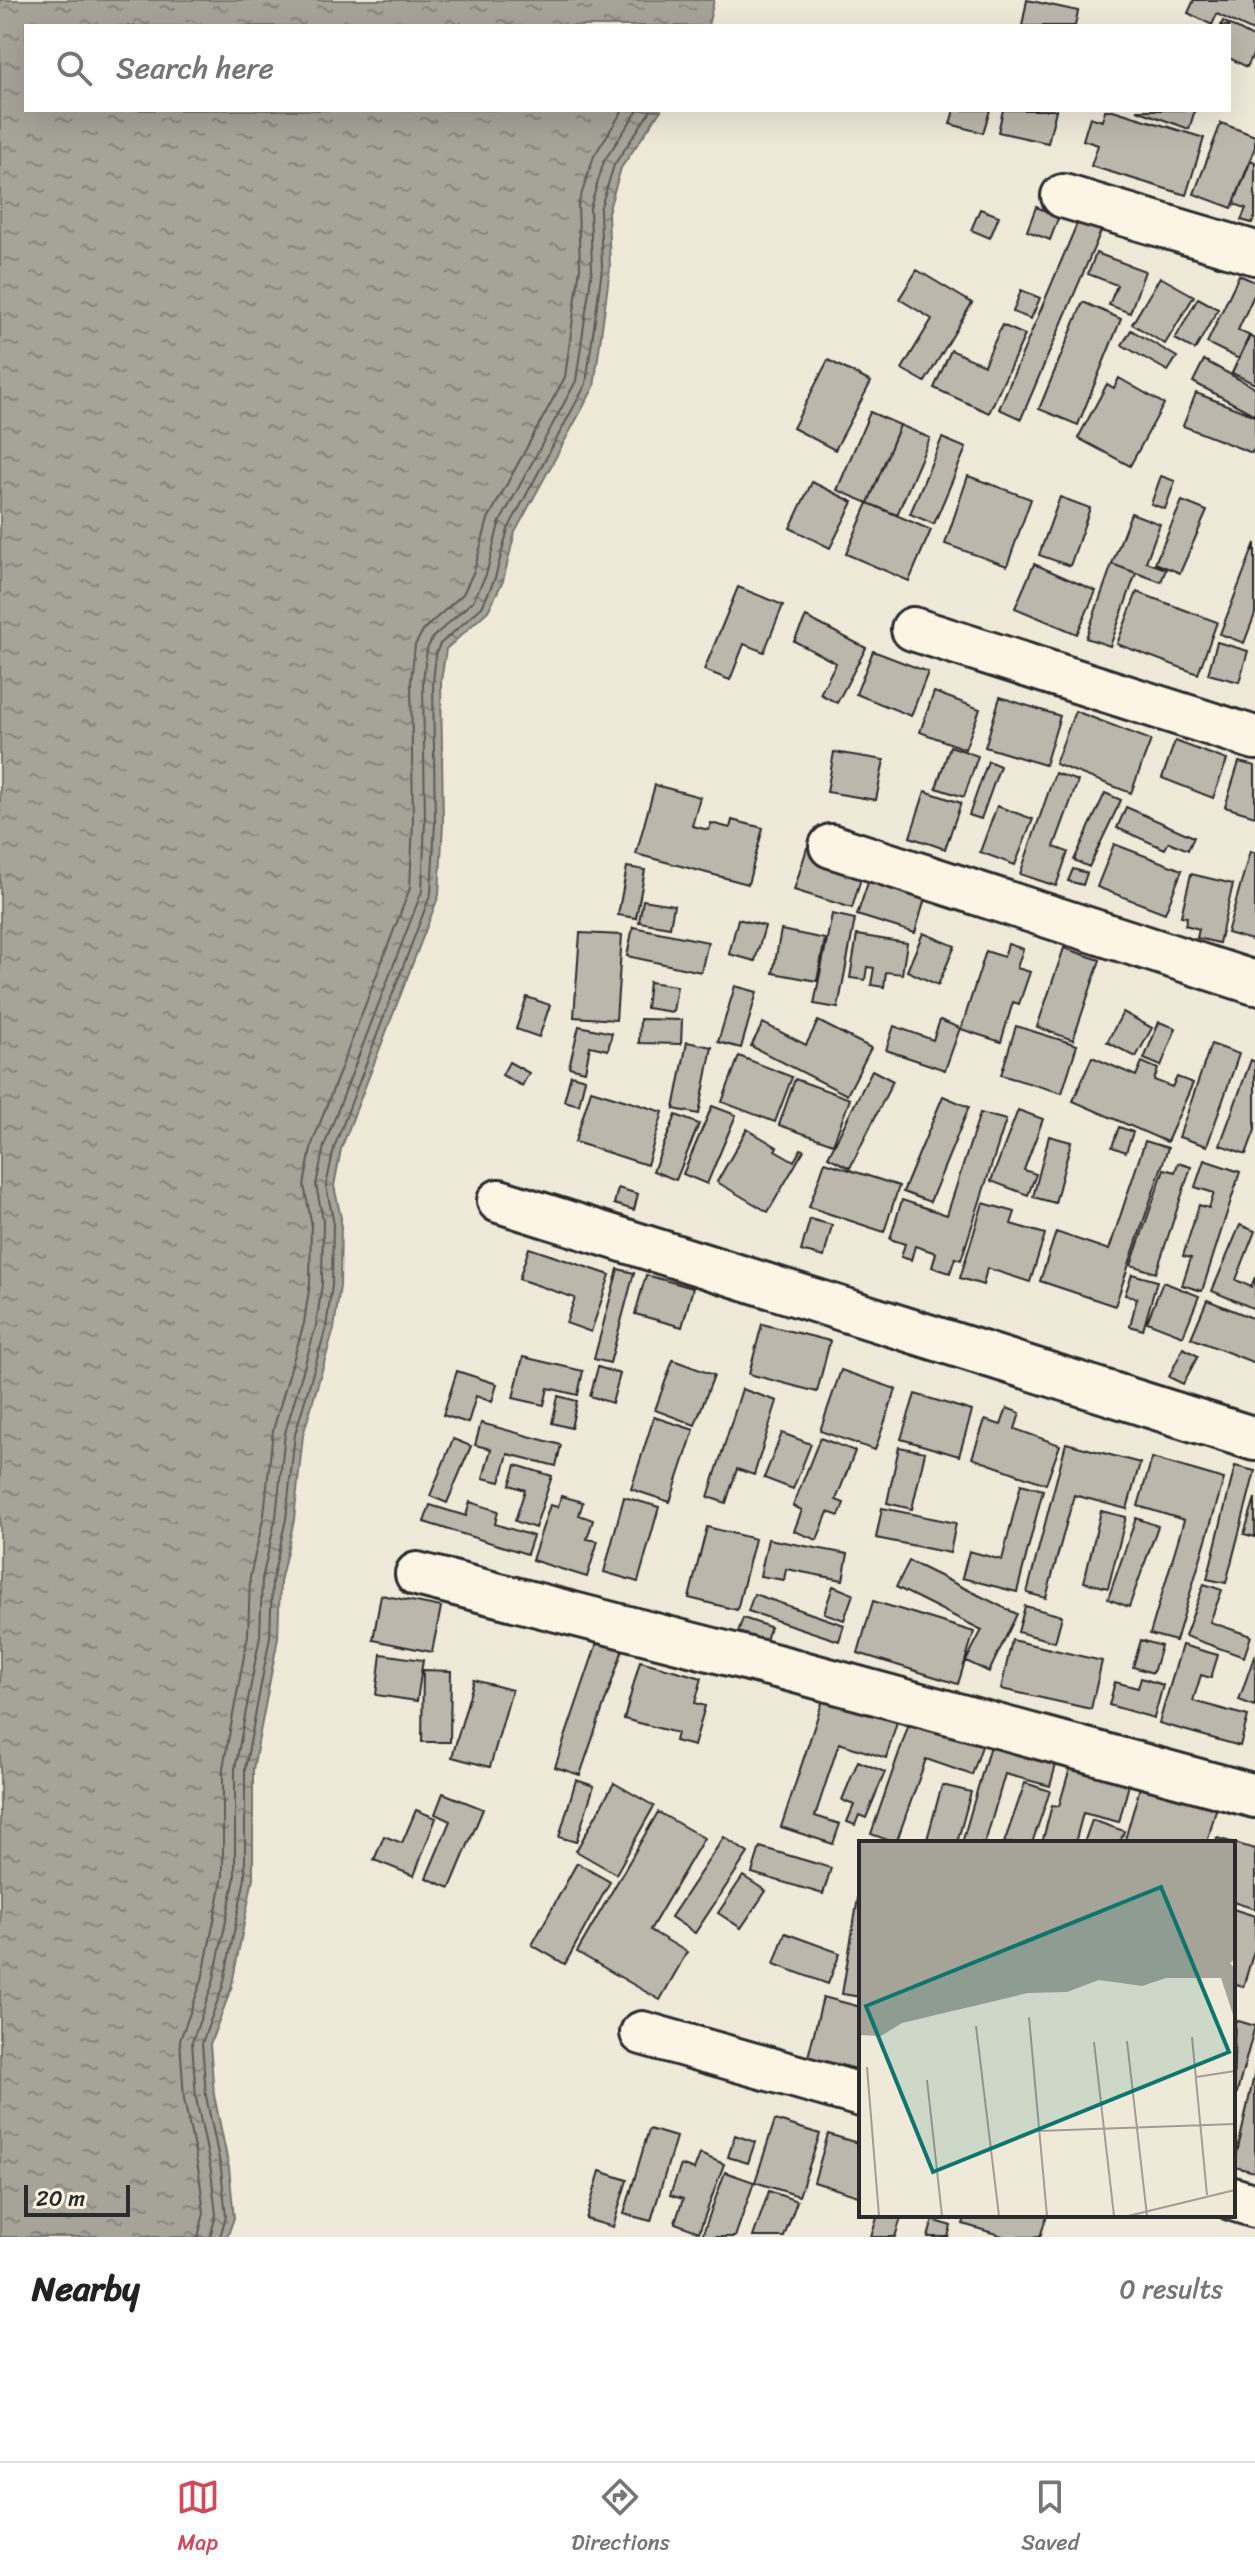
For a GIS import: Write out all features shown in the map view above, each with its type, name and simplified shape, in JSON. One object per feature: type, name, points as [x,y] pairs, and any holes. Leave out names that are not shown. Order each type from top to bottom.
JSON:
[{"type":"street","points":[[1063,196],[1255,253]]},
{"type":"street","points":[[913,629],[1255,738]]},
{"type":"street","points":[[831,846],[1255,983]]},
{"type":"street","points":[[499,1201],[1255,1439]]},
{"type":"street","points":[[417,1574],[788,1669],[1255,1796]]},
{"type":"street","points":[[642,2033],[859,2094]]},
{"type":"street","points":[[1235,2200],[1255,2206]]},
{"type":"water","points":[[0,0],[714,0],[708,24],[24,24],[24,112],[660,112],[621,168],[608,212],[610,269],[594,387],[515,532],[503,581],[488,611],[446,649],[441,681],[443,823],[439,895],[341,1149],[334,1186],[341,1218],[340,1286],[334,1329],[303,1435],[294,1520],[280,1582],[278,1638],[253,1769],[253,1878],[231,1989],[210,2044],[214,2095],[229,2168],[234,2218],[227,2237],[0,2237]]},
{"type":"building","points":[[1027,0],[1078,11],[1075,24],[1022,24]]},
{"type":"building","points":[[1194,0],[1255,0],[1255,32],[1217,14],[1210,24],[1188,13]]},
{"type":"building","points":[[1231,25],[1255,38],[1255,51],[1247,67],[1231,59]]},
{"type":"building","points":[[953,112],[989,112],[983,133],[950,124]]},
{"type":"building","points":[[1003,112],[1056,112],[1048,143],[998,132]]},
{"type":"building","points":[[1104,112],[1120,112],[1204,138],[1186,195],[1091,166],[1098,145],[1083,140],[1090,117],[1102,121]]},
{"type":"building","points":[[1142,112],[1194,112],[1189,129]]},
{"type":"building","points":[[1221,123],[1255,136],[1255,147],[1232,208],[1194,194]]},
{"type":"building","points":[[1251,160],[1255,162],[1255,217],[1252,223],[1241,220],[1246,208],[1234,204]]},
{"type":"building","points":[[1036,207],[1059,216],[1050,240],[1027,231]]},
{"type":"building","points":[[980,209],[999,216],[990,238],[971,230]]},
{"type":"building","points":[[1081,214],[1104,224],[1021,419],[999,409]]},
{"type":"building","points":[[1096,253],[1145,271],[1130,313],[1109,305],[1117,285],[1088,274]]},
{"type":"building","points":[[917,270],[972,303],[925,382],[902,369],[932,319],[899,299]]},
{"type":"building","points":[[1239,275],[1255,282],[1255,293],[1238,330],[1250,336],[1239,359],[1207,343]]},
{"type":"building","points":[[1160,277],[1194,296],[1165,344],[1132,324]]},
{"type":"building","points":[[1021,290],[1040,298],[1031,319],[1013,312]]},
{"type":"building","points":[[1198,298],[1218,309],[1195,350],[1175,339]]},
{"type":"building","points":[[1083,302],[1121,319],[1078,425],[1039,409]]},
{"type":"building","points":[[1002,325],[1025,335],[989,413],[934,388],[951,350],[984,365]]},
{"type":"building","points":[[1131,330],[1177,357],[1168,371],[1122,345]]},
{"type":"building","points":[[1249,336],[1255,339],[1255,384],[1232,373]]},
{"type":"building","points":[[828,360],[871,382],[835,450],[793,428]]},
{"type":"building","points":[[1204,360],[1255,388],[1255,415],[1193,382]]},
{"type":"building","points":[[1119,378],[1164,404],[1130,466],[1078,438],[1107,384],[1114,388]]},
{"type":"building","points":[[1196,393],[1255,416],[1255,447],[1252,453],[1183,426]]},
{"type":"building","points":[[870,412],[900,425],[868,503],[837,490]]},
{"type":"building","points":[[900,425],[930,438],[897,515],[868,503]]},
{"type":"building","points":[[942,438],[966,448],[934,524],[910,514]]},
{"type":"building","points":[[968,476],[1031,499],[1007,566],[945,544]]},
{"type":"building","points":[[1161,476],[1175,481],[1165,509],[1151,504]]},
{"type":"building","points":[[812,482],[853,502],[830,548],[790,528]]},
{"type":"building","points":[[1060,497],[1090,508],[1070,566],[1039,555]]},
{"type":"building","points":[[1182,501],[1207,511],[1180,573],[1155,563]]},
{"type":"building","points":[[868,503],[931,530],[909,581],[846,554]]},
{"type":"building","points":[[1131,513],[1160,524],[1146,562],[1166,569],[1161,582],[1112,564]]},
{"type":"building","points":[[1255,543],[1255,614],[1244,643],[1220,634]]},
{"type":"building","points":[[1034,564],[1096,591],[1077,634],[1015,608]]},
{"type":"building","points":[[1112,564],[1136,573],[1110,646],[1086,638]]},
{"type":"building","points":[[738,587],[783,605],[764,652],[744,644],[730,680],[704,670]]},
{"type":"building","points":[[1137,592],[1217,622],[1198,674],[1117,644]]},
{"type":"building","points":[[806,617],[866,648],[837,703],[820,694],[836,663],[794,641]]},
{"type":"building","points":[[1217,642],[1248,651],[1239,682],[1208,674]]},
{"type":"building","points":[[873,651],[928,672],[911,716],[856,694]]},
{"type":"building","points":[[934,692],[980,709],[965,749],[920,732]]},
{"type":"building","points":[[1000,697],[1060,716],[1045,765],[985,747]]},
{"type":"building","points":[[1075,711],[1151,740],[1131,793],[1055,764]]},
{"type":"building","points":[[1175,741],[1227,760],[1213,798],[1162,778]]},
{"type":"building","points":[[950,746],[978,756],[964,797],[936,788]]},
{"type":"building","points":[[834,752],[884,760],[876,800],[827,792]]},
{"type":"building","points":[[988,761],[1000,766],[981,819],[969,815]]},
{"type":"building","points":[[1239,762],[1255,766],[1255,816],[1225,807]]},
{"type":"building","points":[[1055,773],[1078,781],[1054,847],[1068,852],[1056,886],[1020,874]]},
{"type":"building","points":[[655,785],[700,797],[692,826],[709,830],[711,823],[730,828],[732,820],[763,828],[748,884],[636,854]]},
{"type":"building","points":[[925,791],[961,803],[945,849],[910,837]]},
{"type":"building","points":[[1105,793],[1121,800],[1089,867],[1074,860]]},
{"type":"building","points":[[997,806],[1033,819],[1015,865],[980,852]]},
{"type":"building","points":[[1126,807],[1194,837],[1188,850],[1169,842],[1165,849],[1117,828]]},
{"type":"building","points":[[1114,844],[1182,870],[1165,913],[1097,887]]},
{"type":"building","points":[[807,848],[865,865],[852,908],[794,890]]},
{"type":"building","points":[[1250,851],[1255,853],[1255,941],[1227,933]]},
{"type":"building","points":[[627,867],[645,870],[636,918],[618,915]]},
{"type":"building","points":[[1073,869],[1087,873],[1083,885],[1068,881]]},
{"type":"building","points":[[872,871],[928,888],[915,933],[857,915]]},
{"type":"building","points":[[1191,874],[1233,884],[1219,943],[1197,938],[1199,929],[1185,925],[1187,917],[1181,916]]},
{"type":"building","points":[[643,900],[674,905],[670,927],[639,922]]},
{"type":"building","points":[[832,914],[855,919],[838,1008],[814,1004]]},
{"type":"building","points":[[738,919],[765,926],[755,961],[729,954]]},
{"type":"building","points":[[633,927],[708,942],[701,972],[627,956]]},
{"type":"building","points":[[781,930],[825,939],[817,981],[773,973]]},
{"type":"building","points":[[580,933],[622,935],[616,1020],[574,1017]]},
{"type":"building","points":[[923,933],[955,946],[938,985],[907,971]]},
{"type":"building","points":[[857,935],[907,943],[902,974],[886,972],[884,987],[871,985],[874,968],[867,967],[865,980],[850,978]]},
{"type":"building","points":[[1008,944],[1023,949],[1017,968],[1030,972],[1019,1004],[1013,1002],[1001,1042],[961,1029],[986,951],[1004,957]]},
{"type":"building","points":[[1064,948],[1100,960],[1073,1040],[1037,1027]]},
{"type":"building","points":[[649,982],[677,986],[673,1012],[646,1008]]},
{"type":"building","points":[[735,986],[757,992],[741,1048],[718,1042]]},
{"type":"building","points":[[527,997],[550,1005],[539,1037],[516,1029]]},
{"type":"building","points":[[1123,1012],[1152,1028],[1136,1057],[1107,1042]]},
{"type":"building","points":[[640,1019],[682,1020],[681,1044],[639,1043]]},
{"type":"building","points":[[940,1020],[960,1028],[945,1070],[886,1050],[894,1026],[933,1040]]},
{"type":"building","points":[[818,1021],[871,1048],[847,1095],[751,1046],[763,1023],[806,1045]]},
{"type":"building","points":[[1159,1022],[1176,1028],[1161,1066],[1144,1059]]},
{"type":"building","points":[[579,1026],[612,1033],[608,1050],[590,1046],[585,1071],[569,1067]]},
{"type":"building","points":[[1016,1026],[1077,1045],[1062,1093],[1001,1075]]},
{"type":"building","points":[[687,1042],[712,1047],[699,1114],[674,1109]]},
{"type":"building","points":[[1211,1044],[1239,1054],[1207,1146],[1179,1137]]},
{"type":"building","points":[[739,1056],[792,1077],[775,1122],[722,1102]]},
{"type":"building","points":[[1092,1057],[1136,1076],[1142,1062],[1158,1069],[1154,1080],[1172,1087],[1177,1077],[1193,1083],[1167,1142],[1073,1101]]},
{"type":"building","points":[[1251,1060],[1255,1062],[1255,1130],[1246,1154],[1220,1145]]},
{"type":"building","points":[[509,1062],[529,1073],[522,1086],[502,1075]]},
{"type":"building","points":[[872,1070],[893,1081],[850,1168],[828,1157]]},
{"type":"building","points":[[571,1075],[585,1079],[579,1105],[564,1101]]},
{"type":"building","points":[[795,1079],[850,1099],[833,1144],[779,1125]]},
{"type":"building","points":[[591,1090],[663,1112],[647,1165],[575,1142]]},
{"type":"building","points":[[943,1096],[969,1107],[930,1202],[903,1192]]},
{"type":"building","points":[[712,1106],[736,1115],[707,1184],[683,1174]]},
{"type":"building","points":[[1018,1110],[1043,1119],[1024,1170],[1036,1174],[1028,1195],[991,1181]]},
{"type":"building","points":[[980,1113],[1006,1120],[961,1260],[955,1258],[950,1273],[932,1267],[936,1253],[915,1246],[911,1260],[901,1257],[905,1244],[890,1239],[902,1200],[947,1215]]},
{"type":"building","points":[[676,1115],[699,1124],[676,1180],[653,1171]]},
{"type":"building","points":[[1119,1127],[1133,1132],[1126,1152],[1112,1147]]},
{"type":"building","points":[[747,1129],[794,1161],[801,1149],[804,1150],[768,1212],[717,1182]]},
{"type":"building","points":[[1049,1136],[1071,1142],[1055,1203],[1033,1197]]},
{"type":"building","points":[[1145,1141],[1168,1148],[1115,1306],[1040,1281],[1056,1232],[1109,1250]]},
{"type":"building","points":[[1204,1160],[1240,1172],[1202,1291],[1182,1285],[1191,1258],[1183,1256],[1199,1205],[1209,1208],[1214,1193],[1195,1187]]},
{"type":"building","points":[[825,1162],[899,1186],[884,1232],[809,1207]]},
{"type":"building","points":[[1178,1163],[1191,1167],[1156,1273],[1131,1265],[1164,1169],[1175,1172]]},
{"type":"building","points":[[618,1188],[638,1194],[634,1210],[614,1204]]},
{"type":"building","points":[[983,1203],[1015,1212],[1011,1224],[1045,1234],[1030,1282],[987,1268],[983,1285],[960,1278]]},
{"type":"building","points":[[810,1219],[832,1225],[824,1257],[801,1251]]},
{"type":"building","points":[[1240,1225],[1255,1231],[1236,1280],[1251,1287],[1255,1277],[1255,1309],[1212,1291]]},
{"type":"building","points":[[529,1248],[610,1275],[591,1332],[566,1323],[575,1298],[519,1279]]},
{"type":"building","points":[[618,1269],[634,1273],[610,1363],[594,1359]]},
{"type":"building","points":[[1132,1274],[1157,1281],[1143,1330],[1130,1326],[1137,1298],[1125,1295]]},
{"type":"building","points":[[646,1275],[693,1288],[682,1327],[635,1314]]},
{"type":"building","points":[[1163,1282],[1199,1296],[1183,1336],[1147,1322]]},
{"type":"building","points":[[1207,1300],[1255,1319],[1255,1363],[1191,1338]]},
{"type":"building","points":[[762,1324],[830,1341],[817,1392],[749,1374]]},
{"type":"building","points":[[1183,1348],[1198,1356],[1183,1384],[1169,1377]]},
{"type":"building","points":[[523,1357],[583,1371],[578,1395],[548,1388],[544,1405],[513,1398]]},
{"type":"building","points":[[673,1360],[714,1375],[695,1425],[655,1410]]},
{"type":"building","points":[[598,1367],[620,1374],[612,1403],[590,1396]]},
{"type":"building","points":[[841,1370],[896,1389],[875,1450],[820,1431]]},
{"type":"building","points":[[457,1371],[497,1384],[492,1402],[476,1396],[468,1423],[443,1415]]},
{"type":"building","points":[[742,1389],[777,1401],[754,1475],[737,1469],[726,1503],[708,1497]]},
{"type":"building","points":[[915,1394],[972,1411],[959,1456],[901,1439]]},
{"type":"building","points":[[558,1396],[577,1401],[571,1428],[552,1423]]},
{"type":"building","points":[[1007,1408],[1020,1413],[1015,1429],[1060,1445],[1046,1484],[972,1458],[985,1420],[1001,1425]]},
{"type":"building","points":[[654,1417],[694,1430],[670,1502],[631,1489]]},
{"type":"building","points":[[481,1423],[561,1445],[556,1466],[508,1454],[500,1482],[483,1478],[491,1449],[475,1445]]},
{"type":"building","points":[[782,1433],[811,1444],[793,1489],[764,1478]]},
{"type":"building","points":[[820,1438],[855,1451],[836,1500],[844,1503],[839,1516],[828,1512],[817,1540],[794,1531],[802,1510],[793,1506]]},
{"type":"building","points":[[453,1439],[471,1446],[447,1503],[430,1496]]},
{"type":"building","points":[[1066,1443],[1140,1463],[1127,1509],[1074,1495],[1046,1598],[1027,1593]]},
{"type":"building","points":[[899,1447],[925,1452],[912,1509],[887,1503]]},
{"type":"building","points":[[1152,1458],[1224,1479],[1176,1641],[1150,1634],[1184,1520],[1138,1506]]},
{"type":"building","points":[[516,1465],[552,1476],[535,1528],[515,1521],[525,1490],[510,1485]]},
{"type":"building","points":[[1235,1466],[1255,1471],[1226,1583],[1207,1579]]},
{"type":"building","points":[[1021,1484],[1043,1490],[1017,1592],[962,1578],[969,1551],[1002,1560]]},
{"type":"building","points":[[561,1496],[583,1502],[579,1515],[593,1520],[587,1539],[598,1541],[587,1577],[532,1560],[550,1505],[558,1507]]},
{"type":"building","points":[[624,1497],[659,1507],[638,1582],[604,1572]]},
{"type":"building","points":[[1255,1498],[1255,1537],[1244,1534]]},
{"type":"building","points":[[470,1502],[498,1511],[495,1524],[533,1536],[527,1554],[424,1522],[430,1505],[466,1516]]},
{"type":"building","points":[[882,1508],[956,1523],[950,1553],[876,1538]]},
{"type":"building","points":[[1101,1511],[1126,1517],[1108,1588],[1084,1582]]},
{"type":"building","points":[[1136,1518],[1158,1526],[1129,1607],[1108,1599]]},
{"type":"building","points":[[707,1527],[755,1539],[737,1610],[689,1598]]},
{"type":"building","points":[[768,1539],[848,1554],[843,1580],[786,1569],[784,1580],[760,1576]]},
{"type":"building","points":[[909,1561],[1017,1614],[989,1672],[966,1661],[982,1630],[896,1587]]},
{"type":"building","points":[[1204,1584],[1222,1590],[1210,1622],[1251,1636],[1244,1657],[1185,1636]]},
{"type":"building","points":[[833,1586],[853,1594],[844,1620],[824,1613]]},
{"type":"building","points":[[754,1594],[844,1625],[839,1641],[748,1611]]},
{"type":"building","points":[[381,1595],[441,1607],[432,1652],[373,1640]]},
{"type":"building","points":[[873,1601],[974,1632],[958,1684],[858,1653]]},
{"type":"building","points":[[1025,1606],[1062,1616],[1055,1642],[1018,1632]]},
{"type":"building","points":[[743,1618],[770,1627],[766,1641],[738,1632]]},
{"type":"building","points":[[598,1640],[623,1649],[580,1775],[555,1767]]},
{"type":"building","points":[[1012,1640],[1102,1661],[1091,1709],[1001,1689]]},
{"type":"building","points":[[1141,1640],[1161,1646],[1153,1673],[1133,1667]]},
{"type":"building","points":[[1182,1645],[1218,1655],[1211,1678],[1201,1675],[1193,1701],[1248,1716],[1240,1746],[1159,1723]]},
{"type":"building","points":[[381,1654],[423,1660],[417,1701],[376,1695]]},
{"type":"building","points":[[1255,1654],[1255,1706],[1239,1700]]},
{"type":"building","points":[[640,1661],[702,1678],[695,1703],[705,1706],[694,1746],[675,1741],[677,1733],[624,1719]]},
{"type":"building","points":[[423,1670],[451,1671],[450,1742],[422,1742]]},
{"type":"building","points":[[1141,1678],[1163,1685],[1154,1718],[1109,1705],[1115,1682],[1138,1688]]},
{"type":"building","points":[[474,1680],[512,1690],[490,1767],[452,1757]]},
{"type":"building","points":[[826,1691],[899,1715],[886,1758],[839,1743],[815,1816],[840,1824],[833,1844],[781,1827]]},
{"type":"building","points":[[912,1715],[984,1740],[972,1775],[926,1759],[897,1841],[871,1834]]},
{"type":"building","points":[[993,1735],[1059,1754],[1050,1786],[1005,1774],[986,1841],[963,1841]]},
{"type":"building","points":[[1073,1757],[1132,1773],[1119,1822],[1083,1813],[1076,1841],[1043,1841],[1052,1805],[1059,1806]]},
{"type":"building","points":[[858,1761],[885,1772],[866,1818],[859,1815],[855,1825],[847,1822],[854,1805],[842,1800]]},
{"type":"building","points":[[576,1780],[594,1786],[576,1842],[559,1837]]},
{"type":"building","points":[[1142,1780],[1218,1802],[1208,1841],[1125,1841]]},
{"type":"building","points":[[614,1783],[654,1806],[616,1874],[576,1851]]},
{"type":"building","points":[[1025,1783],[1050,1791],[1033,1841],[1005,1841]]},
{"type":"building","points":[[942,1785],[971,1792],[958,1841],[927,1841]]},
{"type":"building","points":[[443,1793],[483,1809],[450,1888],[426,1878],[450,1821],[435,1814]]},
{"type":"building","points":[[416,1810],[436,1818],[414,1876],[374,1860],[384,1836],[402,1843]]},
{"type":"building","points":[[658,1812],[704,1838],[650,1930],[687,1952],[660,2000],[577,1952]]},
{"type":"building","points":[[1092,1820],[1124,1831],[1121,1841],[1085,1841]]},
{"type":"building","points":[[724,1837],[748,1853],[695,1933],[671,1917]]},
{"type":"building","points":[[1235,1843],[1255,1849],[1255,1909],[1235,1903]]},
{"type":"building","points":[[760,1847],[831,1868],[823,1894],[752,1873]]},
{"type":"building","points":[[577,1863],[610,1882],[565,1964],[532,1945]]},
{"type":"building","points":[[743,1876],[766,1891],[741,1928],[718,1913]]},
{"type":"building","points":[[858,1898],[859,1997],[842,1994]]},
{"type":"building","points":[[1235,1910],[1255,1916],[1255,1948],[1243,1987],[1235,1985]]},
{"type":"building","points":[[785,1933],[840,1953],[828,1984],[774,1964]]},
{"type":"building","points":[[823,1997],[859,2006],[859,2070],[808,2057]]},
{"type":"building","points":[[1235,2020],[1255,2026],[1235,2100]]},
{"type":"building","points":[[1255,2071],[1255,2172],[1235,2167]]},
{"type":"building","points":[[775,2120],[820,2134],[799,2196],[755,2182]]},
{"type":"building","points":[[649,2129],[676,2137],[651,2221],[624,2214]]},
{"type":"building","points":[[828,2134],[859,2143],[859,2196],[814,2182]]},
{"type":"building","points":[[735,2135],[755,2142],[748,2163],[728,2157]]},
{"type":"building","points":[[700,2154],[724,2164],[699,2232],[675,2223],[683,2199],[670,2195],[681,2165],[694,2170]]},
{"type":"building","points":[[600,2171],[627,2180],[613,2227],[586,2219]]},
{"type":"building","points":[[725,2172],[754,2182],[735,2237],[702,2236]]},
{"type":"building","points":[[769,2191],[797,2201],[784,2237],[753,2237]]},
{"type":"building","points":[[877,2217],[901,2217],[895,2237],[871,2237]]},
{"type":"building","points":[[965,2217],[1046,2217],[1040,2237],[1006,2237],[963,2224]]},
{"type":"building","points":[[933,2220],[951,2226],[948,2237],[928,2237]]}]
